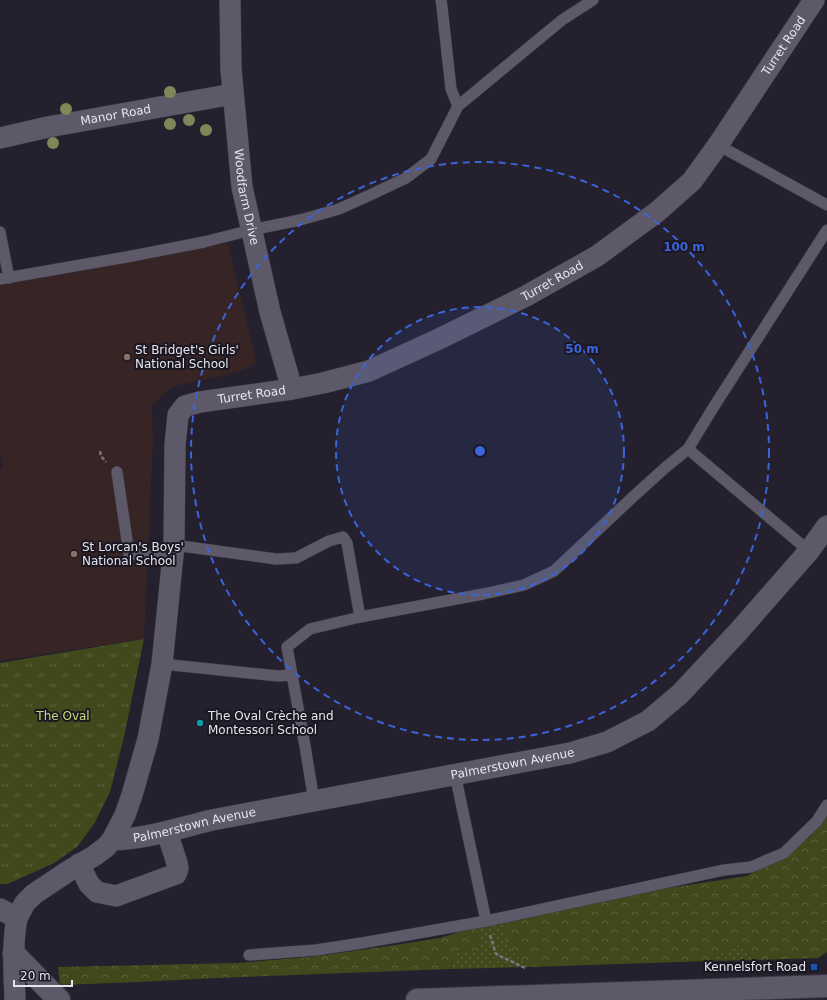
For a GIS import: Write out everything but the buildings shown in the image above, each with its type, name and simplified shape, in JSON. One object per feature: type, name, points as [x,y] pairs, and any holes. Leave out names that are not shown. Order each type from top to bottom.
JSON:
[{"type":"main road","points":[[14,954],[59,1000]]},
{"type":"main road","points":[[417,1000],[827,986]]},
{"type":"main road","points":[[657,992],[701,1000]]},
{"type":"street","name":"Woodfarm Drive","points":[[230,0],[231,69],[242,187],[270,312],[292,389]]},
{"type":"street","name":"Turret Road","points":[[174,551],[175,445],[178,415],[185,406],[200,402],[292,389],[369,371],[441,338],[526,296],[597,256],[657,212],[692,181],[718,145],[814,0]]},
{"type":"street","name":"Manor Road","points":[[0,138],[48,127],[233,94]]},
{"type":"street","name":"Palmerstown Avenue","points":[[112,840],[129,839],[167,832],[212,820],[577,750],[607,742],[648,721],[680,694],[728,643],[809,551],[827,526]]},
{"type":"street","points":[[15,1000],[14,931],[9,913],[25,903],[34,894],[106,847],[112,840],[125,815],[148,739],[162,664],[174,551]]},
{"type":"street","points":[[79,864],[89,884],[97,892],[116,896],[176,874],[178,863],[167,832]]},
{"type":"lane","points":[[441,0],[451,89],[458,106]]},
{"type":"lane","points":[[0,232],[5,279],[204,242],[300,220],[339,209],[406,178],[431,159],[458,106],[562,20],[593,0]]},
{"type":"lane","points":[[718,145],[827,205]]},
{"type":"lane","points":[[314,801],[287,647],[310,629],[360,617],[483,594],[524,584],[554,572],[635,495],[688,449],[827,230]]},
{"type":"lane","points":[[688,449],[809,551]]},
{"type":"lane","points":[[117,472],[129,554],[174,551],[276,559],[296,558],[329,541],[344,537],[348,543],[360,617]]},
{"type":"lane","points":[[162,664],[278,676],[292,675]]},
{"type":"lane","points":[[455,774],[486,921]]},
{"type":"lane","points":[[249,955],[316,950],[486,921],[724,870],[751,867],[784,853],[817,821],[827,805]]},
{"type":"path","points":[[100,451],[101,456]]},
{"type":"path","points":[[486,921],[496,954],[525,968]]},
{"type":"shaded area","points":[[228,243],[256,363],[248,368],[232,373],[171,387],[152,406],[153,439],[144,639],[0,661],[0,468],[3,468],[0,451],[0,285]]},
{"type":"green space","name":"The Oval","points":[[144,639],[124,737],[110,792],[94,824],[77,847],[54,863],[7,884],[0,884],[0,663]]},
{"type":"green space","points":[[827,814],[827,952],[818,958],[756,960],[750,955],[746,948],[739,945],[731,948],[710,961],[530,967],[513,952],[505,941],[504,928],[507,921],[662,889],[747,876],[780,857],[810,837]]},
{"type":"green space","points":[[507,921],[516,955],[530,967],[450,969],[458,952],[467,950],[472,928]]},
{"type":"green space","points":[[472,928],[479,933],[479,946],[474,952],[467,950],[458,952],[450,969],[60,985],[58,967],[236,963],[310,957],[440,938]]},
{"type":"green space","points":[[739,945],[746,948],[750,955],[756,960],[710,961],[731,948]]},
{"type":"place","name":"St Bridget's Girls' National School","points":[[127,357]]},
{"type":"place","name":"St Lorcan's Boys' National School","points":[[74,554]]},
{"type":"place","name":"The Oval Crèche and Montessori School","points":[[200,723]]},
{"type":"place","name":"Kennelsfort Road","points":[[814,967]]}]
